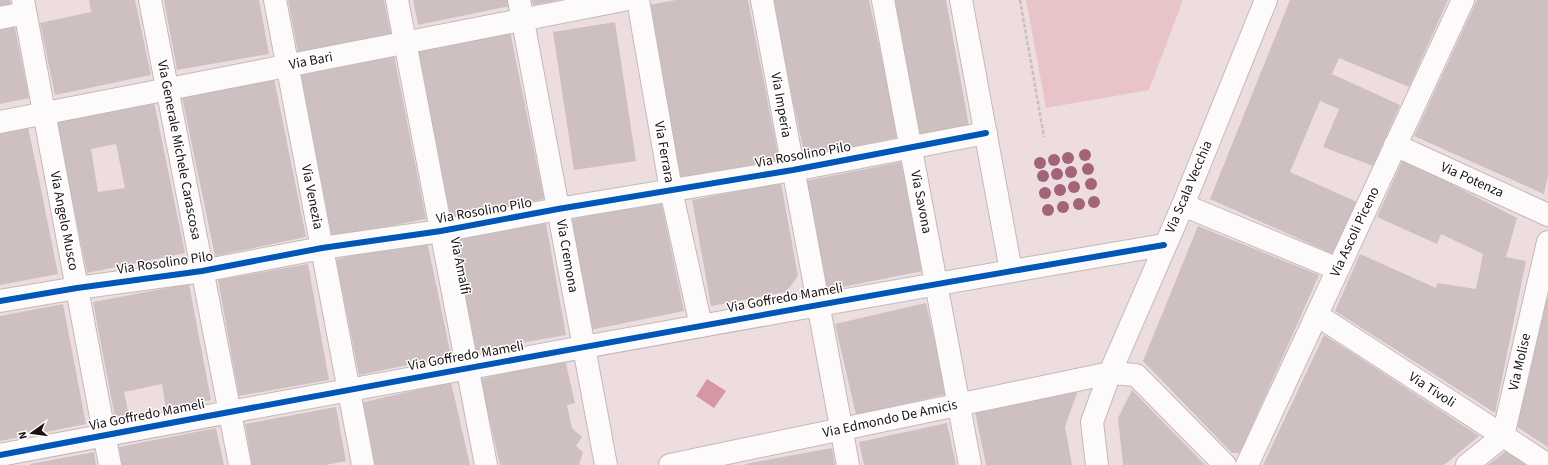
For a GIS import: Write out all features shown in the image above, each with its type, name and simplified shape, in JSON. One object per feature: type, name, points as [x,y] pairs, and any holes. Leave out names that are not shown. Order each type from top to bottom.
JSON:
[{"type":"street","name":"Via Generale Michele Carascosa","points":[[150,0],[240,465]]},
{"type":"street","name":"Via Venezia","points":[[275,0],[363,465]]},
{"type":"street","name":"Via Amalfi","points":[[397,0],[486,465]]},
{"type":"street","name":"Via Bari","points":[[0,122],[405,43],[521,10],[623,0]]},
{"type":"street","name":"Via Ferrara","points":[[638,0],[671,190],[701,326]]},
{"type":"street","name":"Via Imperia","points":[[762,0],[848,465]]},
{"type":"street","name":"Via Savona","points":[[883,0],[970,465]]},
{"type":"street","points":[[961,0],[978,135],[1011,271]]},
{"type":"street","name":"Via Scala Vecchia","points":[[1097,465],[1092,422],[1110,373],[1164,245],[1183,205],[1266,0]]},
{"type":"street","name":"Via Ascoli Piceno","points":[[1247,465],[1463,0]]},
{"type":"street","points":[[0,18],[24,6]]},
{"type":"street","name":"Via Angelo Musco","points":[[24,6],[110,465]]},
{"type":"street","name":"Via Cremona","points":[[521,10],[606,465]]},
{"type":"street","name":"Via Rosolino Pilo","points":[[0,301],[76,288],[202,271],[322,248],[441,231],[558,209],[793,170],[978,135]]},
{"type":"street","name":"Via Potenza","points":[[1395,145],[1548,215]]},
{"type":"street","points":[[1183,205],[1338,269]]},
{"type":"street","name":"Via Molise","points":[[1503,436],[1548,242]]},
{"type":"street","name":"Via Goffredo Mameli","points":[[0,455],[583,346],[936,283],[1164,245]]},
{"type":"street","name":"Via Tivoli","points":[[1317,315],[1548,465]]},
{"type":"street","name":"Via Edmondo De Amicis","points":[[670,465],[724,460],[842,430],[1110,373],[1136,375],[1225,465]]},
{"type":"street","points":[[1467,465],[1503,436]]},
{"type":"path","points":[[1020,0],[1044,137]]},
{"type":"shaded area","points":[[1026,0],[1183,0],[1149,90],[1046,108]]},
{"type":"shaded area","points":[[707,379],[726,391],[714,408],[696,396]]},
{"type":"building","points":[[0,0],[10,0],[11,5],[0,7]]},
{"type":"building","points":[[89,0],[135,0],[151,75],[55,95],[40,23],[91,12]]},
{"type":"building","points":[[164,0],[259,0],[269,54],[177,70]]},
{"type":"building","points":[[288,0],[384,0],[391,35],[298,53]]},
{"type":"building","points":[[413,0],[508,0],[510,6],[418,25]]},
{"type":"building","points":[[532,0],[556,0],[556,1],[533,5]]},
{"type":"building","points":[[676,0],[748,0],[779,160],[681,178],[648,5]]},
{"type":"building","points":[[771,0],[869,0],[899,137],[805,157]]},
{"type":"building","points":[[895,0],[946,0],[969,126],[920,135]]},
{"type":"building","points":[[1290,0],[1448,0],[1409,87],[1339,58],[1332,74],[1400,105],[1373,166],[1323,147],[1339,109],[1320,101],[1290,172],[1357,202],[1333,254],[1210,199]]},
{"type":"building","points":[[1477,0],[1548,0],[1548,176],[1544,194],[1414,136]]},
{"type":"building","points":[[615,22],[636,161],[574,170],[553,32]]},
{"type":"building","points":[[14,23],[29,98],[0,104],[0,26]]},
{"type":"building","points":[[510,31],[544,199],[450,218],[415,50]]},
{"type":"building","points":[[394,55],[426,219],[332,237],[300,73]]},
{"type":"building","points":[[274,78],[306,237],[215,256],[182,97]]},
{"type":"building","points":[[154,102],[185,253],[87,273],[56,122]],"holes":[[[116,144],[125,188],[98,192],[91,149]]]},
{"type":"building","points":[[28,128],[58,274],[0,285],[0,134]]},
{"type":"building","points":[[1403,159],[1517,218],[1506,257],[1526,261],[1495,413],[1335,311],[1360,254],[1436,288],[1437,283],[1476,289],[1483,254],[1441,234],[1437,244],[1377,217]]},
{"type":"building","points":[[901,162],[923,271],[827,290],[805,181]]},
{"type":"building","points":[[781,183],[798,276],[786,292],[711,306],[692,200]]},
{"type":"building","points":[[661,201],[684,311],[590,330],[568,220]]},
{"type":"building","points":[[546,223],[566,335],[475,351],[455,240]]},
{"type":"building","points":[[1198,226],[1319,275],[1240,453],[1232,453],[1143,361]]},
{"type":"building","points":[[427,241],[451,356],[359,375],[336,259]]},
{"type":"building","points":[[308,264],[329,380],[239,396],[218,280]]},
{"type":"building","points":[[189,284],[211,400],[166,408],[162,384],[124,392],[129,416],[115,418],[93,302]]},
{"type":"building","points":[[1548,297],[1548,447],[1517,427]]},
{"type":"building","points":[[926,303],[947,394],[856,415],[835,324]]},
{"type":"building","points":[[63,304],[86,424],[0,441],[0,316]]},
{"type":"building","points":[[1324,335],[1479,436],[1444,465],[1263,465]]},
{"type":"building","points":[[565,359],[575,403],[567,405],[572,428],[582,437],[576,446],[583,452],[579,465],[500,465],[480,379]]},
{"type":"building","points":[[451,382],[470,465],[374,465],[360,403]]},
{"type":"building","points":[[1078,390],[1065,427],[1072,465],[986,465],[975,412]]},
{"type":"building","points":[[1132,390],[1205,465],[1123,465],[1118,418]]},
{"type":"building","points":[[336,407],[346,461],[326,465],[252,465],[245,424]]},
{"type":"building","points":[[947,423],[956,465],[864,465],[859,442]]},
{"type":"building","points":[[216,428],[224,465],[122,465],[119,447]]},
{"type":"building","points":[[832,448],[835,465],[745,465],[745,464]]},
{"type":"building","points":[[1506,451],[1526,465],[1488,465]]},
{"type":"building","points":[[94,452],[96,465],[30,465],[30,464]]},
{"type":"cycle path","points":[[0,301],[77,288],[202,271],[322,248],[441,231],[558,209],[793,170],[986,133]]},
{"type":"cycle path","points":[[0,455],[582,347],[1164,245]]}]
